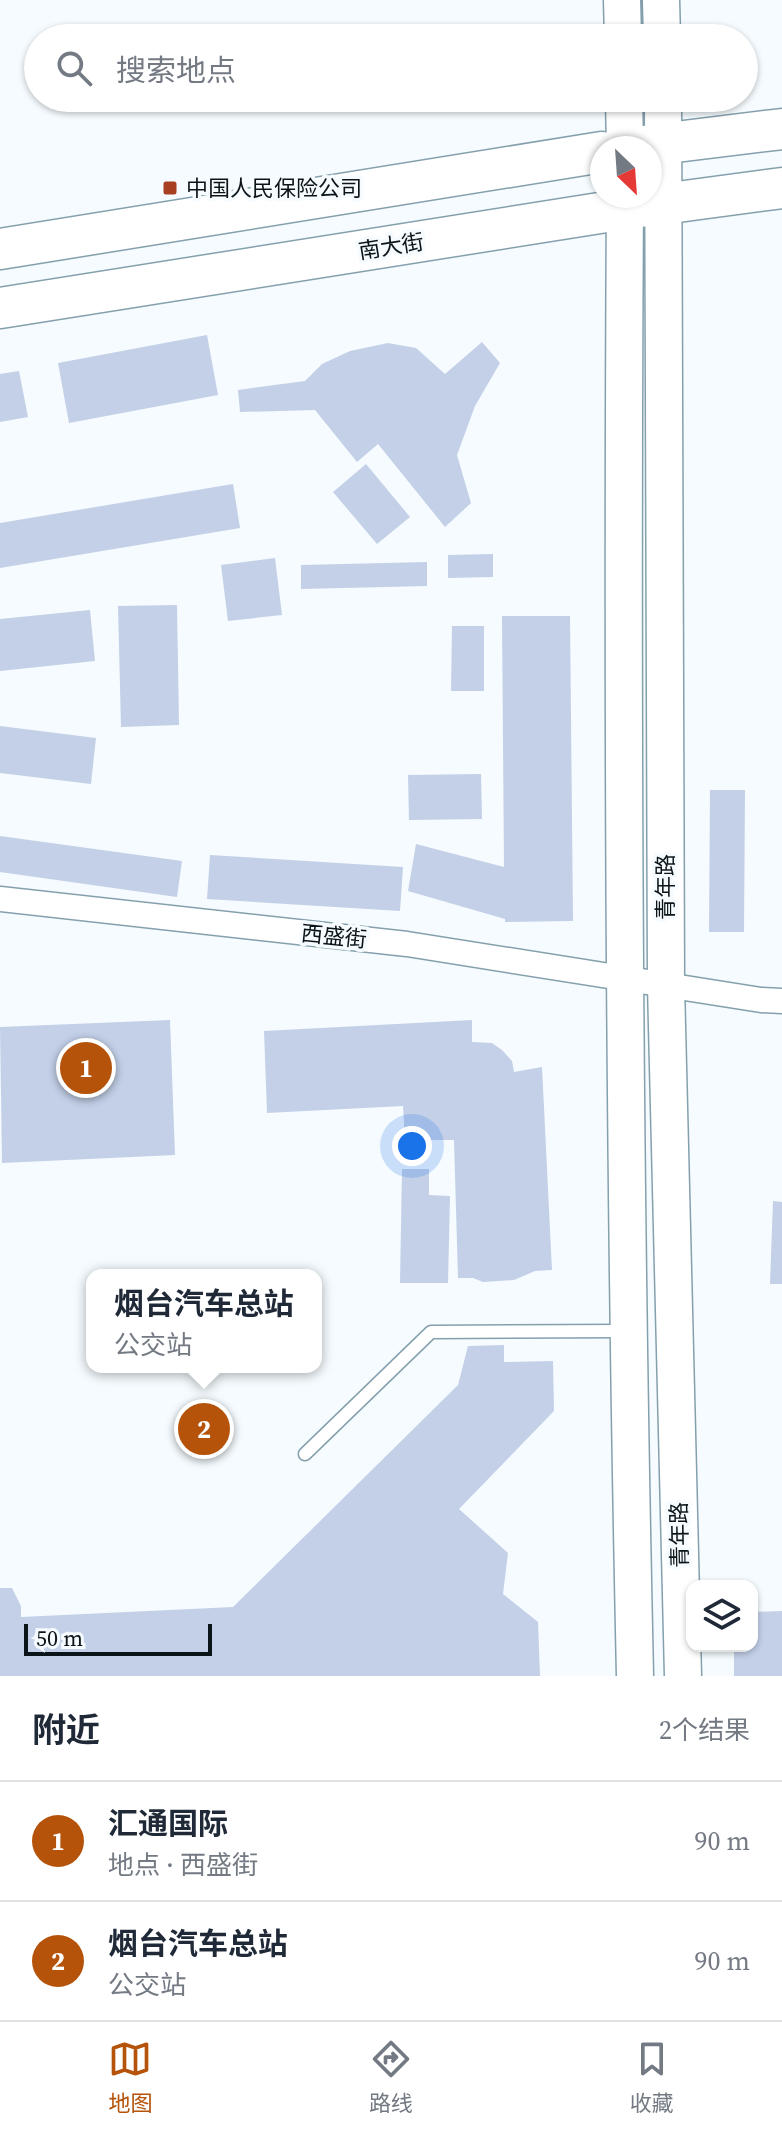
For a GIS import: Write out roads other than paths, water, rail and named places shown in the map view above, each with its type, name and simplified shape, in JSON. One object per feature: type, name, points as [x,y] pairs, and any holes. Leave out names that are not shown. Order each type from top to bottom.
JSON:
[{"type":"main road","points":[[622,0],[623,24]]},
{"type":"main road","points":[[661,0],[662,24]]},
{"type":"main road","name":"青年路","points":[[628,112],[636,136]]},
{"type":"main road","name":"青年路","points":[[644,136],[656,112]]},
{"type":"main road","points":[[662,143],[782,129]]},
{"type":"main road","points":[[0,249],[590,154]]},
{"type":"main road","name":"南大街","points":[[664,204],[782,188]]},
{"type":"main road","name":"青年路","points":[[662,199],[666,985],[683,1676]]},
{"type":"main road","name":"南大街","points":[[0,308],[590,208]]},
{"type":"main road","name":"青年路","points":[[625,208],[625,979],[635,1676]]},
{"type":"street","name":"西盛街","points":[[0,899],[407,944],[782,1001]]},
{"type":"lane","points":[[305,1454],[431,1332],[628,1331]]},
{"type":"place","name":"中国人民保险公司","points":[[170,188]]},
{"type":"place","name":"汇通国际","points":[[86,1068]]},
{"type":"place","name":"烟台汽车总站","points":[[204,1429]]}]
